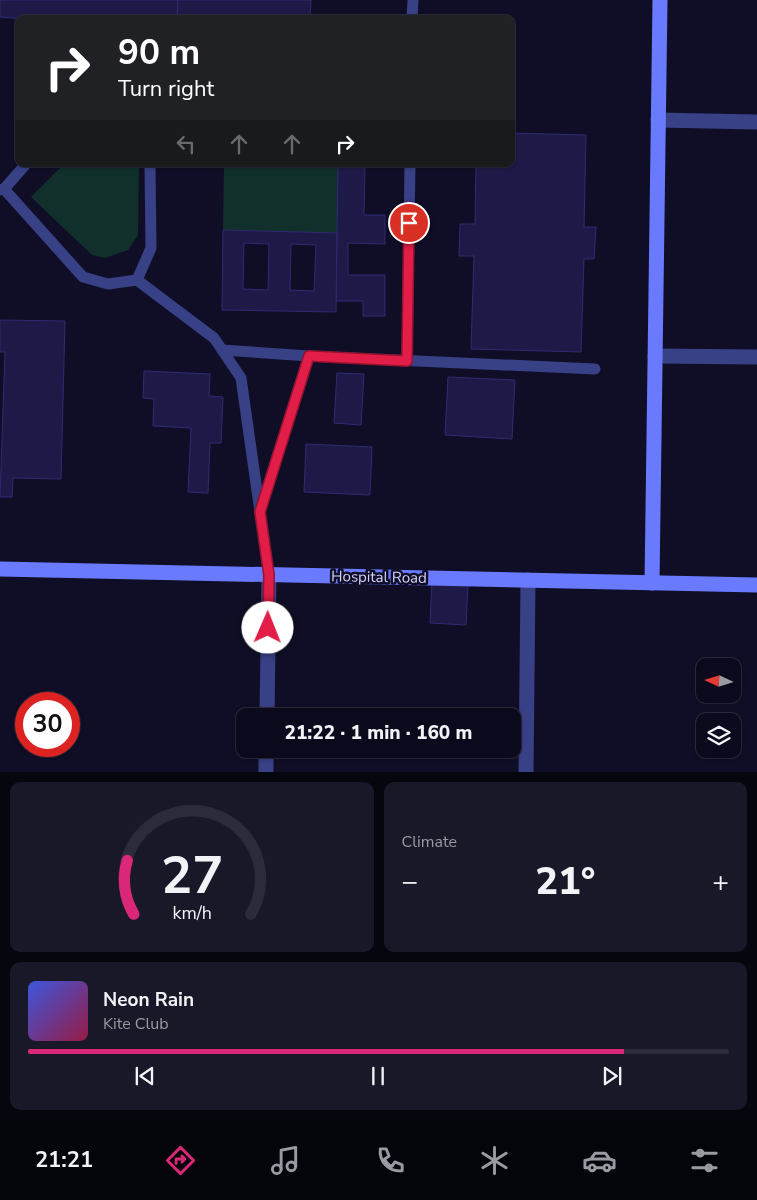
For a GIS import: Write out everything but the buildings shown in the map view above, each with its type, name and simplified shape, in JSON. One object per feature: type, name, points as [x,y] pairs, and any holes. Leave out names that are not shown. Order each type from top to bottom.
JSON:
[{"type":"street","points":[[652,583],[660,0]]},
{"type":"street","points":[[658,120],[757,122]]},
{"type":"street","points":[[655,356],[757,356]]},
{"type":"street","name":"Hospital Road","points":[[0,569],[757,585]]},
{"type":"street","points":[[267,708],[269,575]]},
{"type":"street","points":[[526,772],[528,580]]},
{"type":"street","points":[[266,758],[266,772]]},
{"type":"lane","points":[[412,15],[413,0]]},
{"type":"lane","points":[[23,167],[2,189],[84,277],[108,284],[137,280],[214,338],[241,378],[269,575]]},
{"type":"lane","points":[[137,280],[151,248],[150,167]]},
{"type":"lane","points":[[407,361],[410,167]]},
{"type":"lane","points":[[222,350],[407,361],[596,369]]},
{"type":"lane","points":[[260,512],[309,356]]},
{"type":"green space","points":[[61,167],[139,167],[138,235],[128,250],[105,258],[92,255],[31,197]]},
{"type":"green space","points":[[224,167],[338,167],[337,233],[223,230]]},
{"type":"route","points":[[268,628],[269,575],[260,512],[309,356],[407,361],[409,223]]}]
